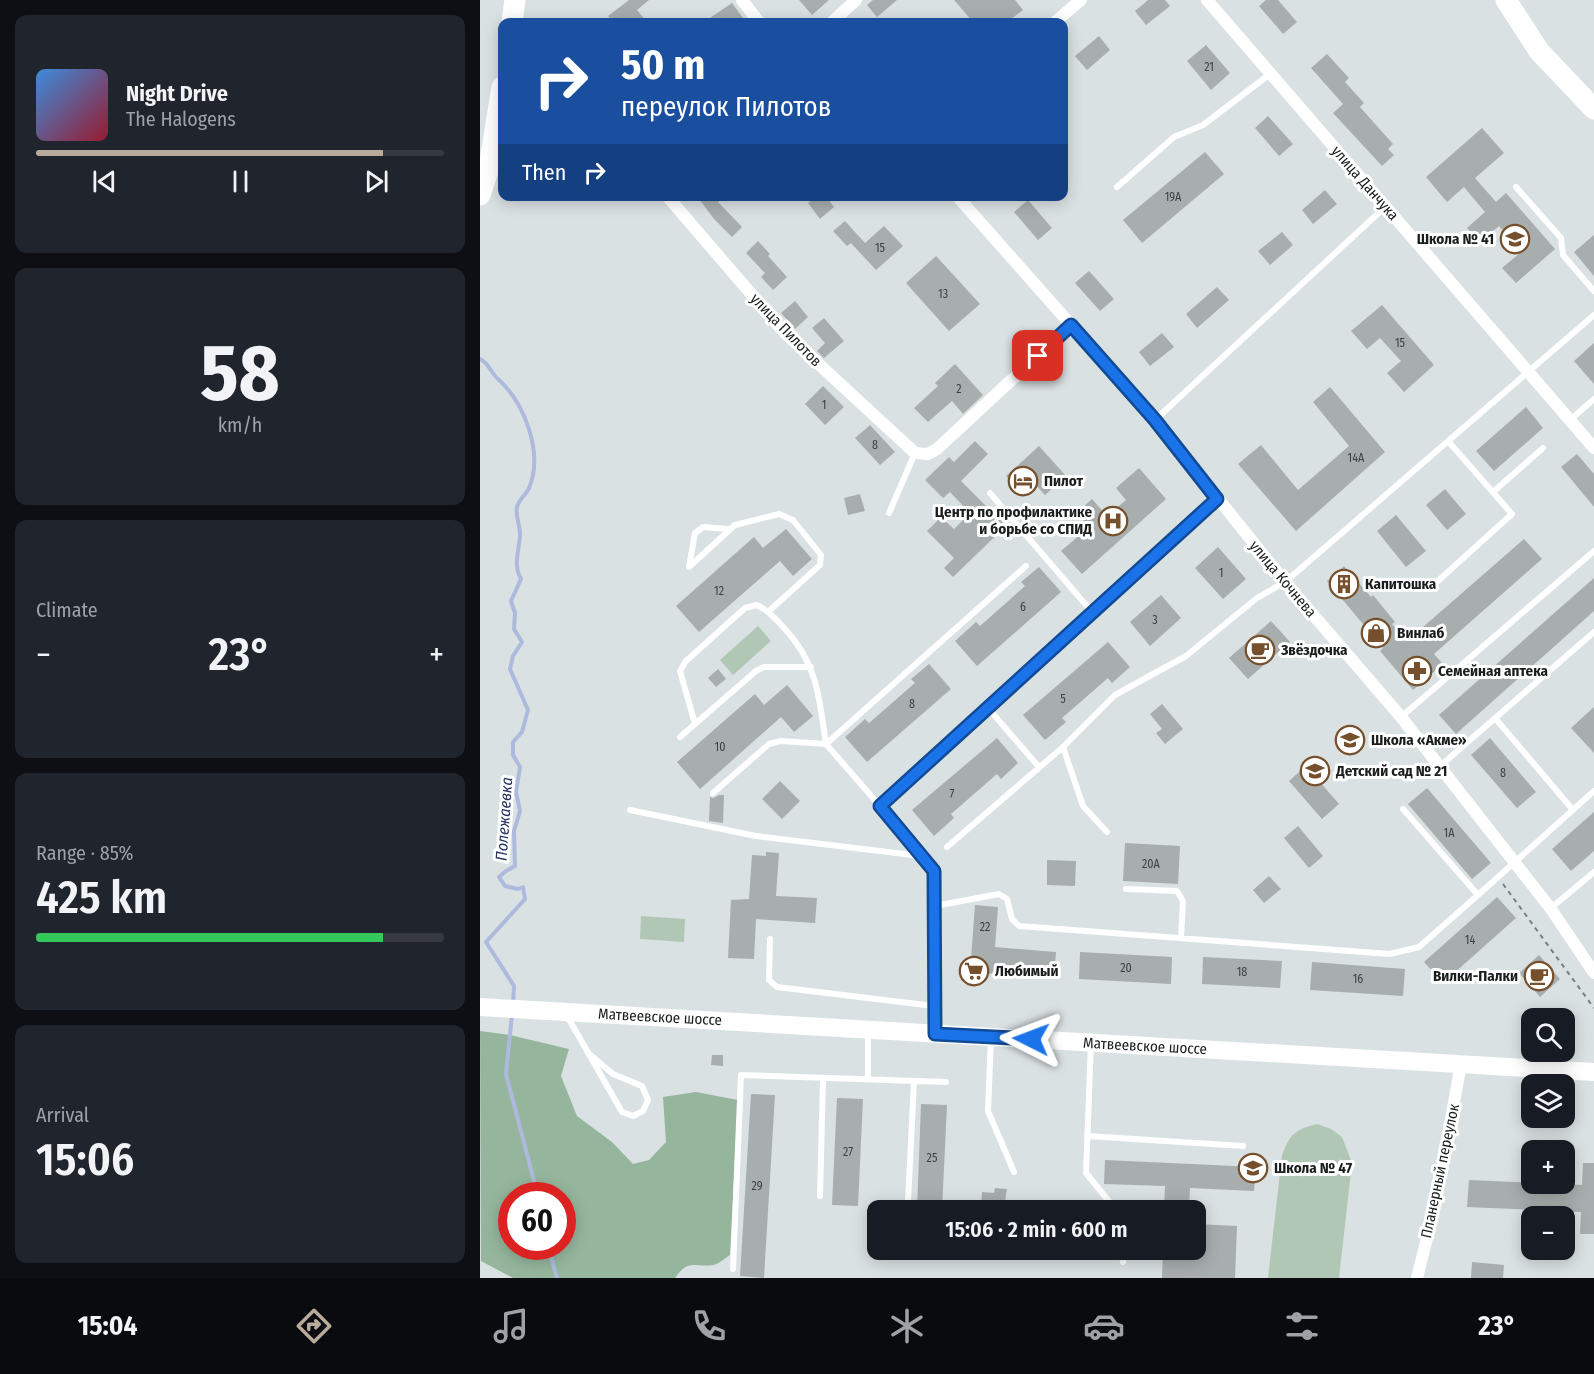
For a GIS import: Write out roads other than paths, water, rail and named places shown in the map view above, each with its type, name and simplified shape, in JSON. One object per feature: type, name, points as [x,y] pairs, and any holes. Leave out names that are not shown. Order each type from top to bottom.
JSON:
[{"type":"highway","points":[[513,18],[515,0]]},
{"type":"highway","points":[[1506,0],[1539,51],[1594,109]]},
{"type":"highway","points":[[480,195],[489,168],[498,112]]},
{"type":"main road","name":"Матвеевское шоссе","points":[[480,1007],[1594,1072]]},
{"type":"street","points":[[742,0],[756,18]]},
{"type":"street","points":[[836,18],[856,0]]},
{"type":"street","points":[[1060,18],[1081,0]]},
{"type":"street","name":"улица Данчука","points":[[1208,0],[1594,447]]},
{"type":"street","name":"улица Пилотов","points":[[671,201],[784,332],[915,453]]},
{"type":"street","name":"улица Кочнева","points":[[961,201],[1155,420],[1285,582],[1401,717],[1551,909],[1594,973]]},
{"type":"street","points":[[915,453],[928,454],[937,449],[1071,325]]},
{"type":"street","points":[[935,1034],[934,871],[880,806],[1217,499]]},
{"type":"street","name":"Планерный переулок","points":[[1417,1278],[1435,1206],[1461,1064]]},
{"type":"lane","points":[[1117,187],[1174,136],[1203,125],[1270,73]]},
{"type":"lane","points":[[1516,187],[1561,238],[1563,255],[1594,291]]},
{"type":"lane","points":[[1155,420],[1385,207]]},
{"type":"lane","points":[[947,847],[1063,747],[1115,695],[1186,656],[1257,598],[1285,582],[1594,315]]},
{"type":"lane","points":[[1570,420],[1594,399]]},
{"type":"lane","points":[[1429,589],[1512,514],[1449,441]]},
{"type":"lane","points":[[1493,492],[1543,448]]},
{"type":"lane","points":[[889,513],[915,453]]},
{"type":"lane","points":[[990,493],[1092,612]]},
{"type":"lane","points":[[728,529],[703,527],[695,534],[689,567],[728,529],[735,525],[779,514],[793,520],[821,555],[820,565],[769,611]]},
{"type":"lane","points":[[1401,717],[1594,551]]},
{"type":"lane","points":[[713,793],[769,744],[781,741],[826,744],[1026,566]]},
{"type":"lane","points":[[695,724],[680,671],[686,661],[745,608],[758,604],[769,611],[799,644],[811,667],[819,694],[826,744],[880,806]]},
{"type":"lane","points":[[1439,767],[1594,632]]},
{"type":"lane","points":[[680,737],[756,671],[764,667],[811,667]]},
{"type":"lane","points":[[987,707],[1039,767]]},
{"type":"lane","points":[[1495,718],[1573,810]]},
{"type":"lane","points":[[1063,747],[1083,806],[1107,832]]},
{"type":"lane","points":[[935,906],[999,894],[1007,899],[1012,918],[1019,926],[1390,954],[1419,947],[1594,791]]},
{"type":"lane","points":[[1403,809],[1478,895]]},
{"type":"lane","points":[[630,810],[756,836],[922,856]]},
{"type":"lane","points":[[1551,909],[1594,872]]},
{"type":"lane","points":[[1126,889],[1177,891],[1183,901],[1181,938]]},
{"type":"lane","points":[[770,939],[769,980],[777,987],[935,1006]]},
{"type":"lane","points":[[564,1011],[588,1053],[622,1112],[633,1116],[643,1111],[648,1100],[642,1086],[613,1074],[588,1053]]},
{"type":"lane","points":[[868,1030],[868,1080]]},
{"type":"lane","points":[[991,1037],[988,1111],[1014,1172]]},
{"type":"lane","points":[[1091,1043],[1086,1173],[1108,1200]]},
{"type":"lane","points":[[733,1269],[741,1075],[946,1082]]},
{"type":"lane","points":[[820,1196],[823,1078]]},
{"type":"lane","points":[[908,1200],[914,1081]]},
{"type":"lane","points":[[1087,1136],[1243,1146]]},
{"type":"waterway","name":"Полежаевка","points":[[480,359],[516,401],[529,429],[534,459],[529,488],[517,507],[520,534],[517,566],[521,579],[511,601],[515,613],[514,629],[522,642],[513,656],[510,669],[528,710],[522,732],[513,742],[513,755],[520,767],[516,792],[520,811],[514,831],[515,866],[499,877],[505,886],[518,889],[523,887],[525,899],[486,942],[514,986],[513,1004]]},
{"type":"waterway","name":"Полежаевка","points":[[512,1015],[506,1074],[534,1182]]},
{"type":"waterway","name":"Полежаевка","points":[[552,1260],[557,1278]]},
{"type":"place","name":"Школа № 41","points":[[1515,239]]},
{"type":"place","name":"Пилот","points":[[1023,481]]},
{"type":"place","name":"Центр по профилактике и борьбе со СПИД","points":[[1113,521]]},
{"type":"place","name":"Капитошка","points":[[1344,584]]},
{"type":"place","name":"Винлаб","points":[[1376,633]]},
{"type":"place","name":"Звёздочка","points":[[1260,650]]},
{"type":"place","name":"Семейная аптека","points":[[1417,671]]},
{"type":"place","name":"Школа «Акме»","points":[[1350,740]]},
{"type":"place","name":"Детский сад № 21","points":[[1315,771]]},
{"type":"place","name":"Любимый","points":[[974,971]]},
{"type":"place","name":"Вилки-Палки","points":[[1539,976]]},
{"type":"place","name":"Школа № 47","points":[[1253,1168]]}]
